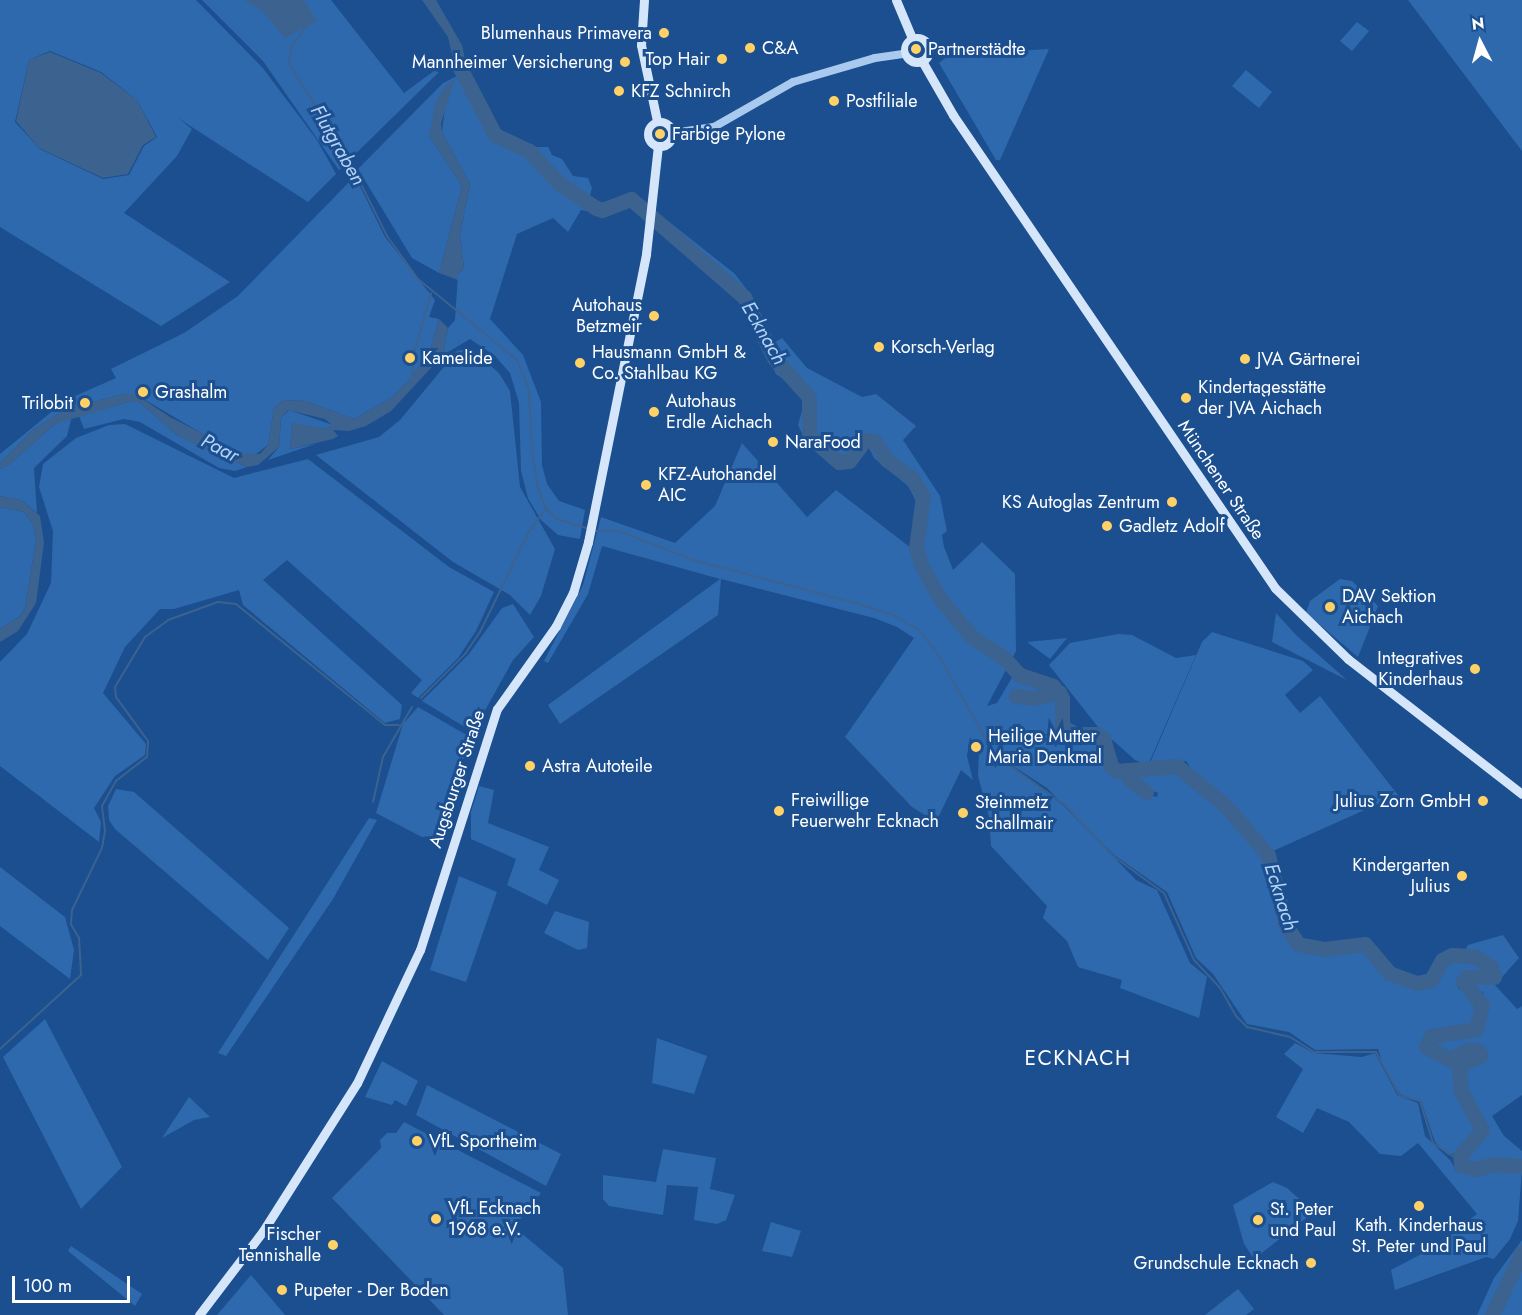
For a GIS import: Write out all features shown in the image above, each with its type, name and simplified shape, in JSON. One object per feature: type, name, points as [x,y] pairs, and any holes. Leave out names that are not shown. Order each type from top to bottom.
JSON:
[{"type":"main road","name":"Augsburger Straße","points":[[199,1315],[318,1147],[390,1018],[420,950],[489,725],[507,692],[568,606],[588,542],[651,226],[658,146],[651,142],[648,133],[657,122],[641,45],[644,0]]},
{"type":"main road","name":"Münchener Straße","points":[[896,0],[912,38],[922,38],[929,46],[922,61],[951,112],[1275,588],[1348,659],[1522,794]]},
{"type":"main road","points":[[912,38],[905,44],[905,54],[911,61],[922,61]]},
{"type":"main road","points":[[657,122],[669,125],[673,133],[670,142],[658,146]]},
{"type":"street","points":[[673,133],[714,127],[793,82],[875,58],[905,54]]},
{"type":"shaded area","points":[[0,0],[196,0],[262,67],[317,140],[336,174],[308,202],[178,118],[192,129],[177,156],[124,213],[230,282],[161,326],[0,227]],"holes":[[[50,51],[101,72],[137,100],[157,137],[144,146],[129,175],[103,179],[40,149],[15,122],[29,60]]]},
{"type":"shaded area","points":[[202,0],[331,0],[404,93],[434,71],[439,72],[339,170],[263,61]]},
{"type":"shaded area","points":[[1408,0],[1522,0],[1522,151]]},
{"type":"shaded area","points":[[1357,22],[1369,31],[1352,51],[1340,41]]},
{"type":"shaded area","points":[[1049,49],[1000,160],[996,160],[939,63],[949,55]]},
{"type":"shaded area","points":[[1246,70],[1272,92],[1259,108],[1232,86]]},
{"type":"shaded area","points":[[465,72],[504,138],[523,141],[529,147],[548,147],[552,155],[562,159],[573,176],[588,178],[592,188],[589,199],[595,205],[611,205],[629,195],[644,206],[643,213],[628,201],[602,214],[581,210],[568,232],[553,218],[517,234],[490,319],[523,355],[541,402],[542,465],[547,484],[559,501],[585,510],[580,539],[558,535],[541,520],[528,498],[521,471],[519,403],[510,373],[494,355],[470,339],[443,355],[448,328],[455,320],[458,274],[464,268],[460,235],[470,184],[442,132],[445,107],[454,80],[429,136],[462,186],[439,273],[412,258],[358,169],[443,83]]},
{"type":"shaded area","points":[[355,176],[385,237],[435,300],[429,317],[439,319],[430,350],[412,377],[391,398],[354,419],[306,401],[283,400],[274,408],[268,445],[252,457],[220,444],[135,394],[123,394],[66,409],[33,430],[0,463],[0,454],[66,400],[116,378],[111,369],[184,333],[238,296]]},
{"type":"shaded area","points":[[658,213],[735,274],[751,295],[771,345],[782,338],[807,368],[862,397],[876,394],[916,426],[903,440],[940,496],[947,531],[942,535],[944,547],[953,570],[982,542],[1015,574],[1016,651],[987,706],[997,703],[1013,676],[1048,687],[1049,693],[1025,695],[1014,692],[1011,698],[1032,703],[1058,699],[1055,717],[1066,737],[1095,736],[1100,740],[1107,768],[1116,776],[1126,777],[1141,793],[1157,797],[1158,793],[1142,786],[1134,775],[1170,768],[1180,772],[1192,788],[1226,812],[1266,857],[1283,928],[1298,946],[1324,953],[1363,947],[1387,976],[1415,988],[1432,984],[1451,958],[1473,959],[1485,968],[1486,973],[1464,974],[1457,983],[1458,988],[1477,1000],[1480,1012],[1475,1027],[1430,1031],[1421,1045],[1431,1057],[1446,1062],[1470,1052],[1477,1053],[1460,1063],[1454,1074],[1458,1092],[1478,1130],[1458,1153],[1448,1155],[1435,1142],[1421,1101],[1401,1095],[1383,1066],[1378,1049],[1315,1050],[1289,1032],[1247,1024],[1213,974],[1196,958],[1167,892],[1114,855],[1047,788],[994,754],[1063,805],[1136,880],[1157,890],[1190,963],[1207,977],[1199,1018],[1120,988],[1122,980],[1078,967],[1067,941],[1043,918],[1047,906],[991,846],[989,817],[978,776],[979,752],[970,737],[967,756],[973,780],[961,770],[936,822],[912,807],[845,737],[914,638],[897,627],[874,618],[721,579],[718,615],[560,724],[548,705],[720,579],[602,546],[588,594],[548,663],[544,661],[583,585],[601,517],[675,543],[715,506],[742,443],[807,517],[836,490],[911,548],[917,503],[908,486],[874,458],[869,448],[862,449],[853,463],[842,468],[804,438],[798,425],[805,400],[801,392],[776,374],[740,297],[727,292],[657,229]]},
{"type":"shaded area","points":[[470,348],[499,373],[510,391],[520,487],[555,549],[541,596],[530,615],[510,595],[453,562],[316,455],[379,437],[400,420],[457,351]]},
{"type":"shaded area","points":[[129,402],[139,402],[177,435],[247,467],[235,471],[219,468],[140,422],[124,419],[84,429],[79,416]]},
{"type":"shaded area","points":[[289,410],[333,425],[325,429],[292,423],[290,449],[318,443],[268,460],[279,447],[281,418]]},
{"type":"shaded area","points":[[72,416],[67,436],[34,468],[37,513],[21,500],[0,496],[0,469],[10,464],[55,424]]},
{"type":"shaded area","points":[[125,424],[234,478],[308,459],[449,567],[494,592],[476,631],[458,658],[418,698],[411,693],[422,680],[287,560],[263,580],[402,705],[400,719],[385,723],[243,605],[239,590],[174,609],[160,609],[125,647],[103,693],[146,744],[145,755],[115,776],[94,808],[101,822],[99,842],[0,766],[0,662],[27,634],[51,583],[53,531],[39,487],[43,464],[76,438],[109,425]]},
{"type":"shaded area","points":[[0,507],[24,512],[33,524],[36,540],[25,608],[19,617],[0,629]]},
{"type":"shaded area","points":[[1340,579],[1352,581],[1378,606],[1358,657],[1306,613],[1310,601]]},
{"type":"shaded area","points":[[513,604],[534,637],[513,660],[473,732],[422,701],[469,654],[502,608]]},
{"type":"shaded area","points":[[1276,613],[1297,636],[1347,680],[1272,642]]},
{"type":"shaded area","points":[[1212,632],[1303,661],[1313,670],[1285,695],[1300,713],[1320,696],[1398,795],[1273,851],[1229,802],[1199,781],[1186,761],[1149,765],[1202,642]]},
{"type":"shaded area","points":[[1118,634],[1132,635],[1176,658],[1196,655],[1148,765],[1135,760],[1098,727],[1049,665],[1070,643]]},
{"type":"shaded area","points":[[1067,638],[1050,659],[1027,642]]},
{"type":"shaded area","points":[[418,707],[470,737],[437,845],[376,813],[403,724]]},
{"type":"shaded area","points":[[479,786],[494,790],[488,823],[549,847],[539,870],[559,880],[547,905],[507,885],[516,859],[471,839],[471,812]]},
{"type":"shaded area","points":[[116,789],[134,792],[289,928],[268,960],[115,829],[109,820],[108,806]]},
{"type":"shaded area","points":[[369,818],[377,820],[333,899],[226,1056],[218,1053]]},
{"type":"shaded area","points":[[0,867],[65,917],[74,950],[70,979],[0,926]]},
{"type":"shaded area","points":[[459,876],[497,892],[466,982],[430,970]]},
{"type":"shaded area","points":[[555,911],[589,922],[587,948],[578,950],[544,933]]},
{"type":"shaded area","points":[[1503,935],[1519,958],[1495,985],[1517,1009],[1522,1006],[1522,1095],[1492,1116],[1504,1136],[1522,1151],[1522,1165],[1494,1162],[1468,1167],[1462,1159],[1481,1139],[1484,1128],[1478,1108],[1464,1090],[1461,1071],[1481,1057],[1481,1051],[1469,1047],[1450,1058],[1434,1052],[1430,1041],[1438,1037],[1468,1035],[1482,1025],[1486,1014],[1483,993],[1468,982],[1489,981],[1497,971],[1475,952],[1464,952],[1468,945]]},
{"type":"shaded area","points":[[45,1019],[122,1167],[81,1209],[3,1057]]},
{"type":"shaded area","points":[[657,1038],[707,1056],[694,1094],[652,1083]]},
{"type":"shaded area","points":[[1295,1043],[1314,1053],[1362,1057],[1375,1053],[1398,1096],[1418,1103],[1425,1136],[1451,1161],[1456,1171],[1476,1173],[1494,1167],[1522,1170],[1518,1221],[1510,1239],[1494,1259],[1486,1257],[1395,1290],[1391,1270],[1431,1249],[1477,1214],[1418,1143],[1401,1156],[1380,1154],[1349,1122],[1317,1108],[1303,1133],[1276,1117],[1303,1069],[1284,1054]]},
{"type":"shaded area","points":[[382,1061],[418,1081],[406,1106],[395,1100],[392,1105],[365,1097]]},
{"type":"shaded area","points":[[427,1085],[561,1154],[546,1186],[416,1115]]},
{"type":"shaded area","points":[[189,1097],[210,1117],[194,1120],[162,1138]]},
{"type":"shaded area","name":"VfL Ecknach 1968 e.V.","points":[[404,1122],[541,1193],[514,1227],[563,1268],[568,1315],[444,1315],[332,1198],[381,1148],[380,1140],[387,1133],[396,1133]]},
{"type":"shaded area","points":[[663,1149],[716,1158],[710,1189],[735,1195],[726,1220],[717,1224],[694,1220],[698,1187],[667,1185],[663,1215],[609,1206],[603,1199],[603,1175],[656,1182]]},
{"type":"shaded area","points":[[1273,1182],[1287,1188],[1314,1212],[1254,1259],[1244,1244],[1233,1205]]},
{"type":"shaded area","points":[[771,1222],[801,1231],[792,1257],[762,1251]]},
{"type":"shaded area","points":[[1522,1240],[1522,1315],[1477,1315],[1494,1278]]},
{"type":"shaded area","points":[[71,1246],[142,1294],[135,1306],[68,1251]]},
{"type":"shaded area","points":[[251,1275],[285,1315],[217,1315]]},
{"type":"shaded area","points":[[1238,1289],[1254,1309],[1246,1315],[1205,1315]]},
{"type":"water","points":[[244,0],[304,0],[317,21],[285,38],[262,11]]},
{"type":"water","points":[[422,0],[436,0],[462,45],[465,59],[454,63],[448,37]]},
{"type":"water","points":[[50,52],[101,73],[137,100],[156,137],[143,145],[128,174],[103,178],[39,148],[16,121],[29,60]]},
{"type":"water","points":[[455,79],[441,123],[442,132],[470,184],[460,235],[464,268],[458,274],[458,280],[439,273],[462,186],[429,136],[435,104],[444,87]]},
{"type":"water","name":"Paar","points":[[439,319],[448,328],[443,355],[391,411],[366,426],[349,431],[333,430],[338,436],[333,439],[290,449],[292,422],[325,429],[332,425],[325,419],[288,410],[281,418],[279,447],[258,465],[247,467],[202,448],[177,435],[139,402],[129,402],[55,424],[10,464],[0,469],[0,463],[33,430],[66,409],[123,394],[135,394],[170,417],[241,453],[260,454],[268,445],[274,408],[283,400],[306,401],[354,419],[391,398],[412,377],[430,350]]},
{"type":"water","points":[[0,496],[21,500],[40,516],[44,543],[36,603],[18,631],[0,642],[0,629],[19,617],[25,608],[36,540],[33,524],[24,512],[0,507]]},
{"type":"waterway","name":"Flutgraben","points":[[308,24],[291,47],[289,64],[344,150],[387,236],[418,279],[517,360],[529,389],[532,451],[538,489],[546,508],[557,519],[589,529]]},
{"type":"waterway","name":"Ecknach","points":[[458,64],[495,135],[529,151],[560,184],[596,208],[602,210],[631,199],[744,297],[774,358],[809,397],[809,436],[839,462],[849,461],[865,440],[874,441],[887,460],[912,478],[923,496],[916,548],[922,567],[942,601],[972,637],[1003,657],[1020,675],[1053,686],[1062,698],[1062,726],[1075,734],[1096,734],[1103,738],[1111,766],[1117,771],[1177,766],[1226,806],[1268,855],[1286,926],[1298,944],[1324,949],[1365,944],[1389,973],[1417,983],[1431,980],[1442,960],[1452,955],[1474,956],[1491,967],[1494,977],[1467,977],[1463,981],[1482,1005],[1476,1029],[1431,1036],[1426,1047],[1450,1059],[1470,1049],[1479,1051],[1480,1056],[1462,1064],[1459,1071],[1461,1091],[1482,1130],[1460,1155],[1461,1165],[1477,1169],[1493,1164],[1522,1166]]},
{"type":"waterway","points":[[412,377],[415,350],[431,293]]},
{"type":"waterway","points":[[421,698],[465,654],[480,632],[528,533],[546,508]]},
{"type":"waterway","points":[[594,531],[619,531],[693,560],[856,603],[893,615],[919,630],[937,653],[995,755],[1064,804],[1113,856],[1164,893],[1194,960],[1220,988],[1236,1016],[1247,1027],[1290,1037],[1314,1052],[1376,1052],[1400,1096],[1420,1101],[1433,1143],[1458,1160]]},
{"type":"waterway","points":[[0,1049],[81,975],[79,938],[71,924],[72,910],[102,848],[105,831],[102,806],[116,781],[147,757],[148,741],[116,697],[115,687],[145,637],[168,620],[218,602],[236,604],[385,725],[399,725]]},
{"type":"waterway","name":"Ecknach","points":[[1016,696],[1034,698],[1059,692]]},
{"type":"waterway","points":[[373,802],[383,757],[412,707]]},
{"type":"waterway","name":"Ecknach","points":[[1126,772],[1130,780],[1146,792]]},
{"type":"waterway","name":"Ecknach","points":[[1492,1315],[1522,1252]]},
{"type":"place","name":"Blumenhaus Primavera","points":[[664,33]]},
{"type":"place","name":"C&A","points":[[750,48]]},
{"type":"place","name":"Partnerstädte","points":[[916,49]]},
{"type":"place","name":"Top Hair","points":[[722,59]]},
{"type":"place","name":"Mannheimer Versicherung","points":[[625,62]]},
{"type":"place","name":"KFZ Schnirch","points":[[619,91]]},
{"type":"place","name":"Postfiliale","points":[[834,101]]},
{"type":"place","name":"Farbige Pylone","points":[[660,134]]},
{"type":"place","name":"Autohaus Betzmeir","points":[[654,316]]},
{"type":"place","name":"Korsch-Verlag","points":[[879,347]]},
{"type":"place","name":"Kamelide","points":[[410,358]]},
{"type":"place","name":"JVA Gärtnerei","points":[[1245,359]]},
{"type":"place","name":"Hausmann GmbH & Co. Stahlbau KG","points":[[580,363]]},
{"type":"place","name":"Grashalm","points":[[143,392]]},
{"type":"place","name":"Kindertagesstätte der JVA Aichach","points":[[1186,398]]},
{"type":"place","name":"Trilobit","points":[[85,403]]},
{"type":"place","name":"Autohaus Erdle Aichach","points":[[654,412]]},
{"type":"place","name":"NaraFood","points":[[773,442]]},
{"type":"place","name":"KFZ-Autohandel AIC","points":[[646,485]]},
{"type":"place","name":"KS Autoglas Zentrum","points":[[1172,502]]},
{"type":"place","name":"Gadletz Adolf","points":[[1107,526]]},
{"type":"place","name":"DAV Sektion Aichach","points":[[1330,607]]},
{"type":"place","name":"Integratives Kinderhaus","points":[[1475,669]]},
{"type":"place","name":"Heilige Mutter Maria Denkmal","points":[[976,747]]},
{"type":"place","name":"Astra Autoteile","points":[[530,766]]},
{"type":"place","name":"Julius Zorn GmbH","points":[[1483,801]]},
{"type":"place","name":"Freiwillige Feuerwehr Ecknach","points":[[779,811]]},
{"type":"place","name":"Steinmetz Schallmair","points":[[963,813]]},
{"type":"place","name":"Kindergarten Julius","points":[[1462,876]]},
{"type":"place","name":"VfL Sportheim","points":[[417,1141]]},
{"type":"place","name":"Kath. Kinderhaus St. Peter und Paul","points":[[1419,1206]]},
{"type":"place","name":"VfL Ecknach 1968 e.V.","points":[[436,1219]]},
{"type":"place","name":"St. Peter und Paul","points":[[1258,1220]]},
{"type":"place","name":"Fischer Tennishalle","points":[[333,1245]]},
{"type":"place","name":"Grundschule Ecknach","points":[[1311,1263]]},
{"type":"place","name":"Pupeter - Der Boden","points":[[282,1290]]},
{"type":"district","name":"ECKNACH","points":[[1078,1058]]}]
